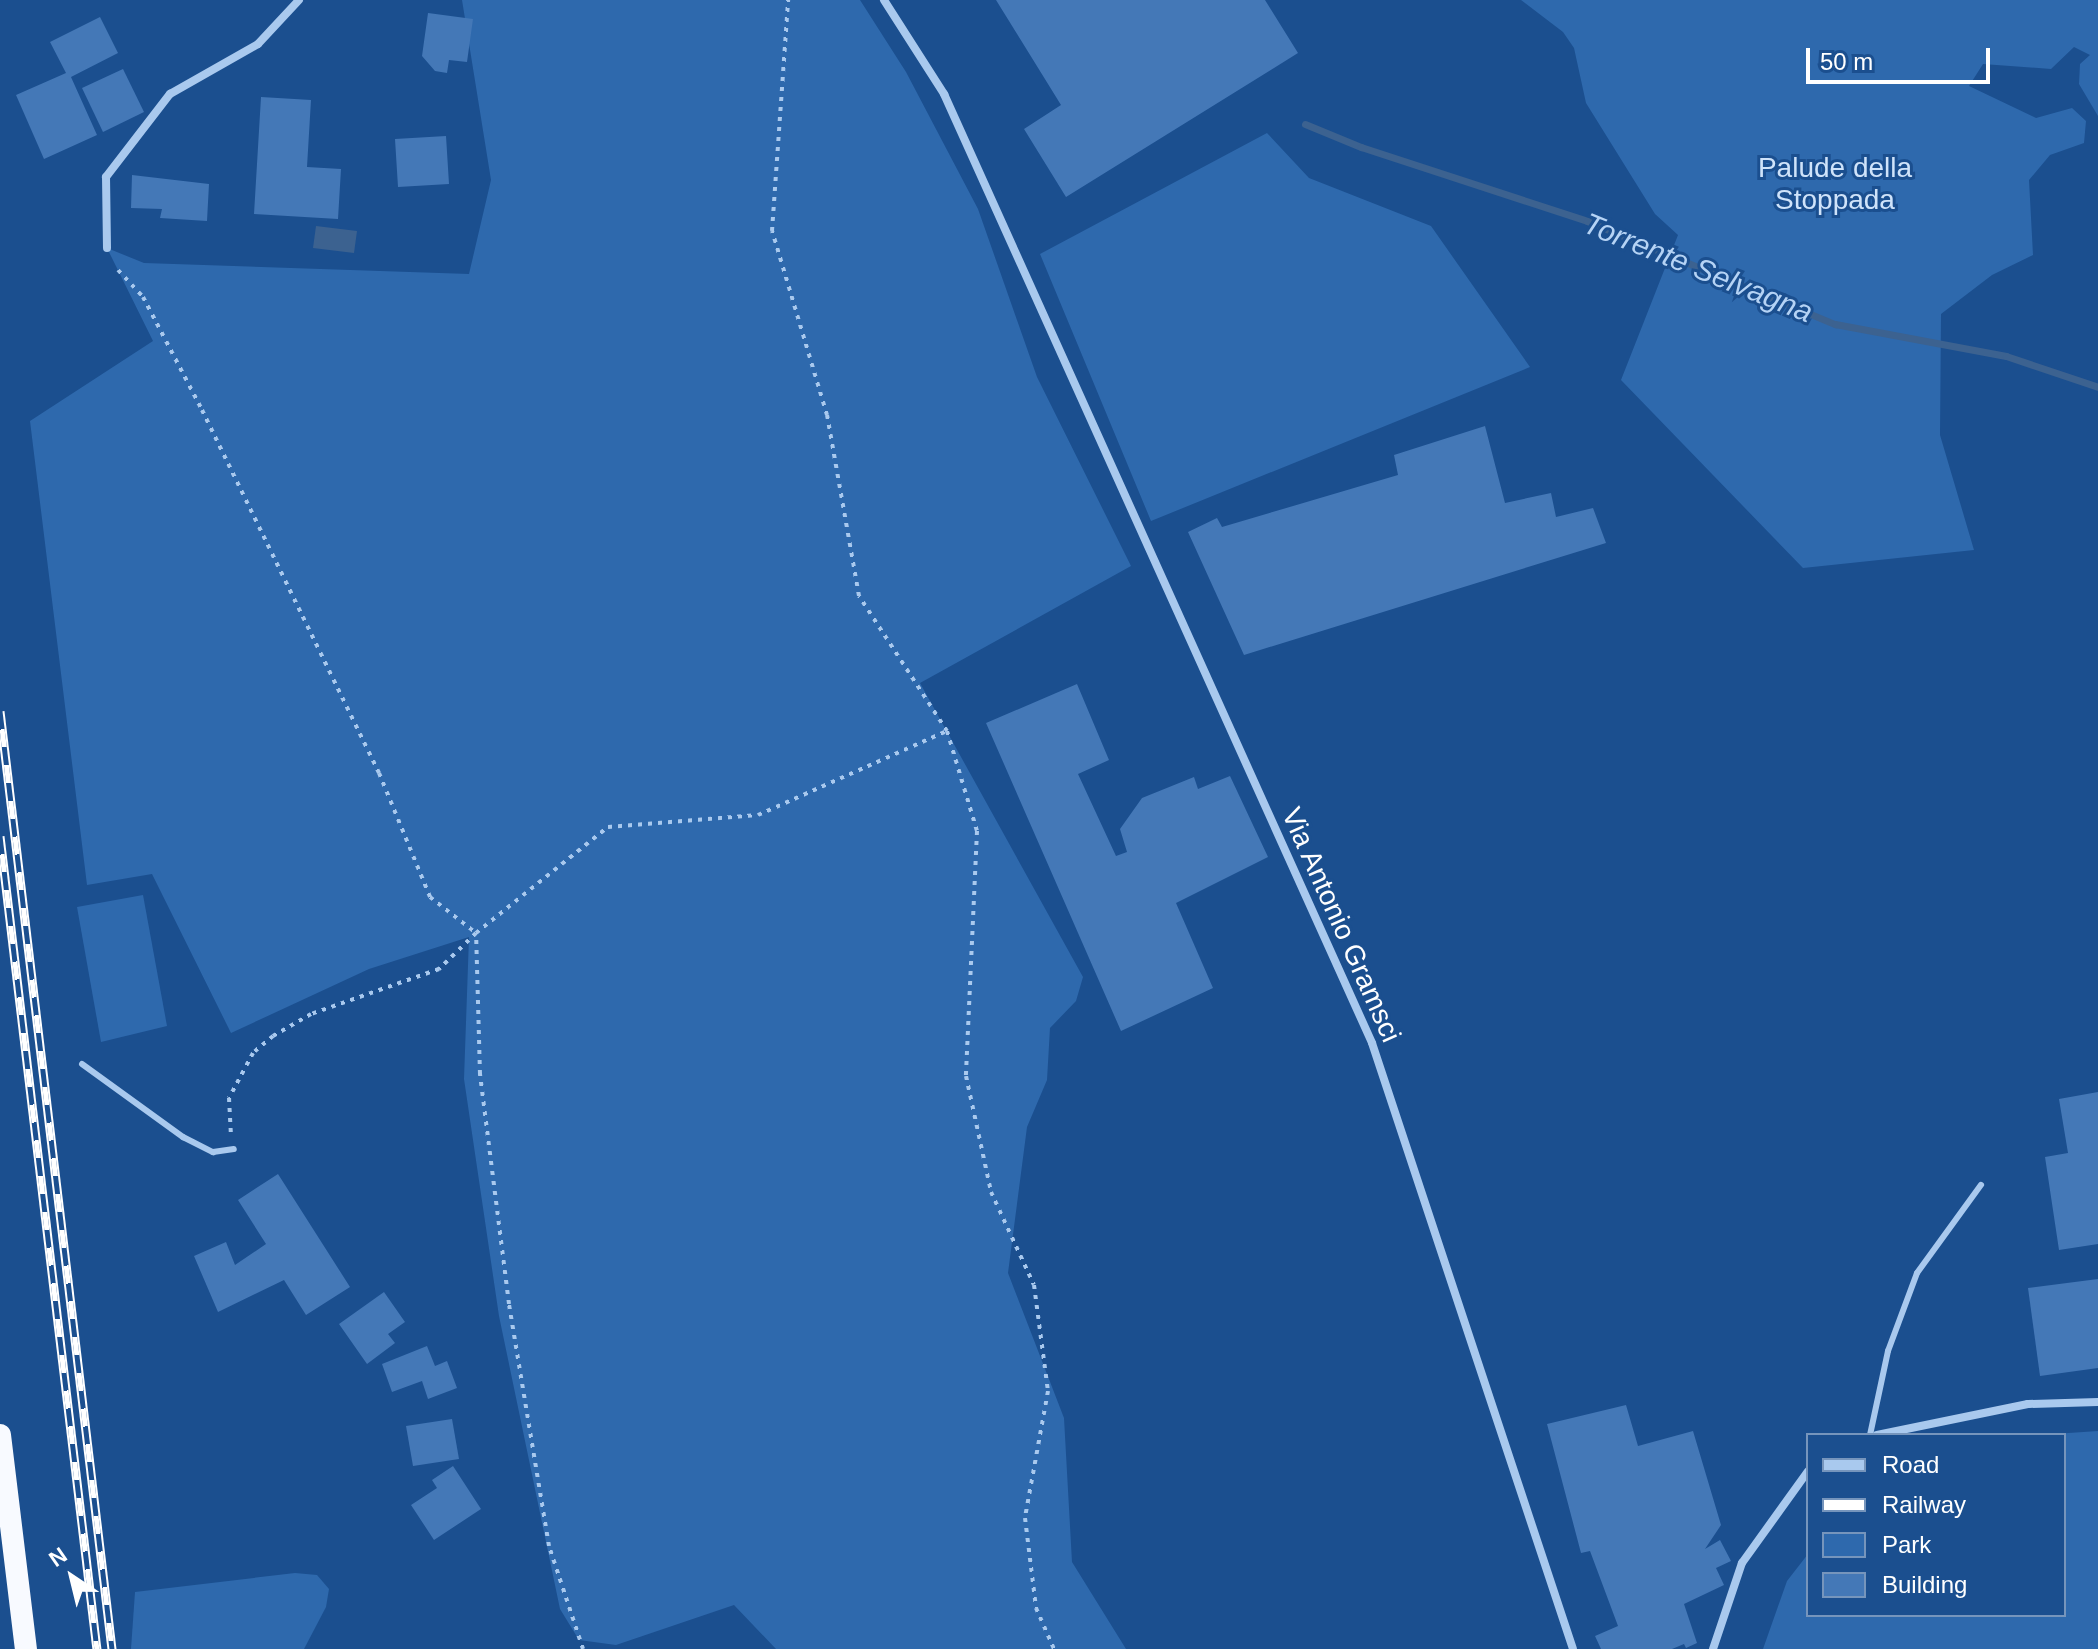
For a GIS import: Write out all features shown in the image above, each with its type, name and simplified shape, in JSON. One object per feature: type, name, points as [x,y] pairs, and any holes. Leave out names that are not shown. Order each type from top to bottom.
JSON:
[{"type":"highway","points":[[0,1435],[26,1649]]},
{"type":"street","points":[[107,248],[106,177],[170,94],[258,44],[299,0]]},
{"type":"street","name":"Via Antonio Gramsci","points":[[884,0],[944,94],[1008,243],[1372,1043],[1573,1649]]},
{"type":"street","points":[[1887,1433],[2028,1404],[2098,1402]]},
{"type":"street","points":[[1713,1649],[1742,1563],[1806,1474]]},
{"type":"lane","points":[[82,1064],[183,1137],[213,1152],[234,1149]]},
{"type":"lane","points":[[1870,1433],[1888,1351],[1917,1273],[1981,1185]]},
{"type":"path","points":[[788,0],[772,231],[827,415],[859,596],[947,731],[977,831],[966,1076],[991,1192],[1034,1285],[1048,1391],[1025,1518],[1036,1608],[1054,1649]]},
{"type":"path","points":[[118,270],[143,297],[202,410],[379,773],[430,897],[476,933]]},
{"type":"path","points":[[234,1149],[229,1098],[253,1053],[311,1014],[439,969],[476,933],[608,827],[758,815],[947,731]]},
{"type":"path","points":[[476,933],[480,1074],[509,1304],[549,1546],[583,1649]]},
{"type":"green space","points":[[462,0],[860,0],[906,72],[978,209],[1037,377],[1131,566],[920,683],[1083,977],[1076,1001],[1050,1028],[1047,1080],[1027,1127],[1008,1273],[1064,1418],[1072,1562],[1126,1649],[776,1649],[734,1605],[616,1645],[579,1640],[560,1609],[499,1316],[464,1079],[469,937],[369,969],[231,1033],[152,874],[87,885],[30,421],[153,341],[107,248],[144,263],[469,274],[491,180]]},
{"type":"green space","name":"Palude della Stoppada","points":[[1521,0],[2098,0],[2098,116],[2079,84],[2080,64],[2090,55],[2074,47],[2051,69],[1983,64],[1969,86],[2036,118],[2072,108],[2086,121],[2084,143],[2050,155],[2029,180],[2033,255],[1992,275],[1941,314],[1940,435],[1974,550],[1803,568],[1621,380],[1678,235],[1655,214],[1586,103],[1574,48],[1563,32]]},
{"type":"green space","points":[[1267,133],[1309,178],[1431,226],[1530,367],[1151,521],[1040,254]]},
{"type":"green space","points":[[143,895],[167,1026],[101,1042],[77,907]]},
{"type":"green space","points":[[2098,1431],[2098,1649],[1763,1649],[1787,1581],[1806,1557],[1806,1617],[2066,1617],[2066,1433]]},
{"type":"green space","points":[[295,1573],[317,1575],[329,1589],[326,1607],[304,1649],[131,1649],[135,1592]]},
{"type":"shaded area","points":[[316,226],[357,231],[354,253],[313,248]]},
{"type":"building","points":[[996,0],[1265,0],[1298,53],[1066,197],[1024,129],[1061,105]]},
{"type":"building","points":[[428,13],[473,19],[467,62],[449,60],[447,73],[435,71],[422,56]]},
{"type":"building","points":[[100,17],[118,53],[71,77],[97,135],[44,159],[16,95],[66,73],[50,42]]},
{"type":"building","points":[[123,69],[144,112],[103,132],[82,88]]},
{"type":"building","points":[[261,97],[311,100],[307,167],[341,169],[338,219],[254,214]]},
{"type":"building","points":[[446,136],[449,184],[398,187],[395,139]]},
{"type":"building","points":[[132,175],[209,184],[207,221],[160,218],[162,209],[131,208]]},
{"type":"building","points":[[1485,426],[1505,503],[1551,493],[1556,517],[1593,508],[1606,543],[1244,655],[1188,532],[1217,518],[1222,527],[1398,475],[1394,455]]},
{"type":"building","points":[[1077,684],[1109,760],[1078,774],[1116,856],[1127,852],[1120,829],[1142,798],[1194,777],[1198,789],[1230,776],[1268,857],[1176,903],[1213,988],[1121,1031],[986,723]]},
{"type":"building","points":[[2098,1092],[2098,1244],[2059,1250],[2045,1157],[2068,1153],[2059,1099]]},
{"type":"building","points":[[278,1174],[350,1287],[306,1315],[284,1280],[218,1312],[194,1256],[226,1242],[235,1265],[266,1244],[238,1200]]},
{"type":"building","points":[[2098,1279],[2098,1368],[2040,1376],[2028,1288]]},
{"type":"building","points":[[384,1292],[405,1322],[388,1334],[395,1343],[367,1364],[339,1324]]},
{"type":"building","points":[[427,1346],[435,1366],[447,1361],[457,1388],[428,1399],[422,1381],[392,1392],[382,1364]]},
{"type":"building","points":[[1626,1405],[1638,1446],[1693,1431],[1721,1525],[1705,1549],[1720,1540],[1731,1561],[1716,1568],[1724,1585],[1684,1604],[1697,1643],[1686,1648],[1684,1644],[1672,1649],[1601,1649],[1595,1636],[1618,1626],[1590,1551],[1581,1553],[1547,1424]]},
{"type":"building","points":[[452,1419],[459,1459],[413,1466],[406,1426]]},
{"type":"building","points":[[453,1466],[481,1509],[434,1540],[411,1505],[437,1488],[432,1480]]},
{"type":"waterway","name":"Torrente Selvagna","points":[[1305,124],[1361,147],[1587,221],[1835,324],[2006,356],[2098,387]]},
{"type":"railway","points":[[0,711],[112,1649]]},
{"type":"railway","points":[[0,836],[97,1649]]}]
